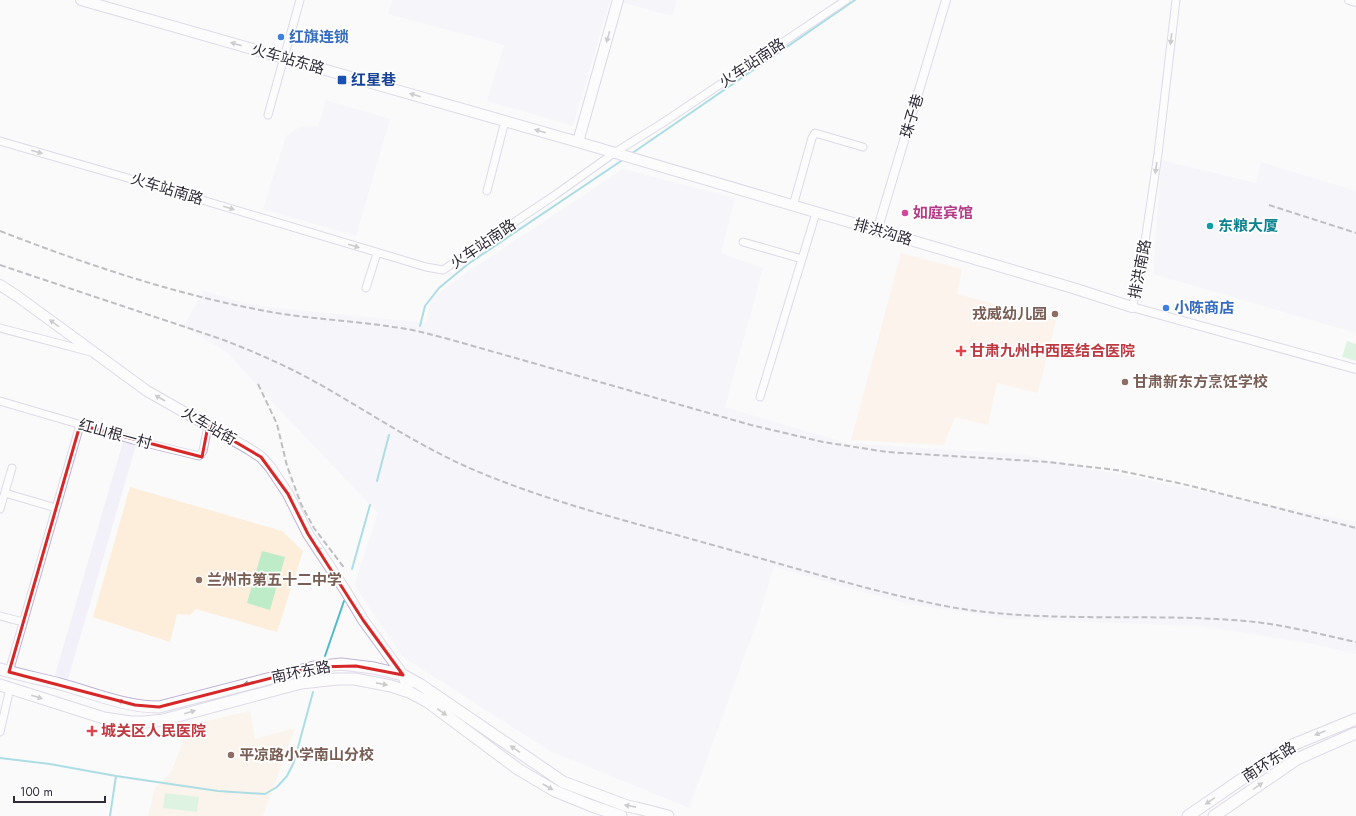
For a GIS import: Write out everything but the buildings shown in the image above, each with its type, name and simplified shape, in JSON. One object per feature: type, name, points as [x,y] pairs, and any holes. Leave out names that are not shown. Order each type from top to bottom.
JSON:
[{"type":"highway","name":"南环东路","points":[[5,671],[146,707],[159,707],[176,703],[314,667],[341,664],[403,675],[421,685],[563,782],[627,806],[668,816]]},
{"type":"highway","name":"南环东路","points":[[5,686],[104,718],[131,722],[163,720],[301,683],[338,679],[392,686],[409,692],[434,706],[518,769],[555,791],[621,816]]},
{"type":"highway","name":"南环东路","points":[[1188,816],[1290,746],[1356,719]]},
{"type":"highway","name":"南环东路","points":[[1214,816],[1297,759],[1356,733]]},
{"type":"main road","name":"火车站东路","points":[[81,0],[102,3],[284,58],[633,158]]},
{"type":"main road","points":[[578,142],[618,0]]},
{"type":"main road","name":"排洪沟路","points":[[633,158],[1073,288],[1132,307]]},
{"type":"main road","name":"火车站街","points":[[0,285],[147,390],[249,449],[260,457],[270,467],[288,494],[308,534],[324,556],[363,620],[403,675],[409,692]]},
{"type":"street","points":[[268,115],[300,0]]},
{"type":"street","name":"火车站南路","points":[[0,141],[377,253],[436,270],[443,270],[846,0]]},
{"type":"street","name":"珠子巷","points":[[877,231],[946,0]]},
{"type":"street","name":"排洪南路","points":[[1176,0],[1158,154],[1139,282],[1132,307],[1356,369]]},
{"type":"street","points":[[1349,0],[1356,2]]},
{"type":"street","points":[[487,190],[505,121]]},
{"type":"street","points":[[793,206],[812,138],[815,133],[863,147]]},
{"type":"street","points":[[760,397],[816,213]]},
{"type":"street","points":[[743,242],[802,260]]},
{"type":"street","points":[[366,288],[377,253]]},
{"type":"street","points":[[0,328],[95,353]]},
{"type":"street","name":"红山根一村","points":[[0,401],[133,440],[199,456],[204,451],[208,426]]},
{"type":"street","points":[[5,671],[24,622],[80,424]]},
{"type":"street","points":[[0,509],[12,468]]},
{"type":"street","points":[[5,493],[56,508]]},
{"type":"street","points":[[0,616],[24,622]]},
{"type":"street","points":[[0,732],[5,686]]},
{"type":"highlighted area","points":[[80,425],[202,457],[208,426],[261,457],[288,494],[308,534],[363,620],[403,675],[356,666],[314,667],[159,707],[135,705],[9,672]]},
{"type":"shaded area","points":[[392,0],[610,0],[573,126],[487,101],[504,45],[388,14]]},
{"type":"shaded area","points":[[623,0],[677,0],[672,16],[622,2]]},
{"type":"shaded area","points":[[326,100],[390,119],[356,236],[263,209],[286,136],[298,128],[305,126],[318,127]]},
{"type":"shaded area","points":[[1161,160],[1256,183],[1261,162],[1356,191],[1356,333],[1153,274]]},
{"type":"shaded area","points":[[623,169],[735,198],[721,253],[763,268],[725,407],[846,443],[1019,454],[1356,522],[1356,654],[1314,644],[1201,626],[1008,619],[907,604],[774,567],[758,619],[689,808],[550,751],[403,657],[354,585],[378,513],[273,403],[228,353],[183,326],[204,291],[244,303],[287,309],[426,323],[431,298],[469,271]]},
{"type":"shaded area","name":"甘肃九州中西医结合医院","points":[[901,253],[962,269],[957,294],[1056,320],[1038,393],[997,383],[988,425],[955,417],[944,445],[851,440]]},
{"type":"shaded area","points":[[123,442],[136,445],[68,679],[55,675]]},
{"type":"shaded area","name":"兰州市第五十二中学","points":[[130,487],[282,531],[303,551],[277,632],[196,609],[190,615],[177,614],[170,642],[93,617]]},
{"type":"shaded area","name":"平凉路小学南山分校","points":[[250,711],[255,739],[295,728],[263,816],[148,816],[155,788],[171,772],[190,725]]},
{"type":"green space","points":[[1347,341],[1356,344],[1356,361],[1342,357]]},
{"type":"green space","points":[[262,551],[285,557],[270,610],[247,603]]},
{"type":"green space","points":[[165,793],[199,797],[197,812],[163,808]]},
{"type":"waterway","points":[[631,154],[855,0]]},
{"type":"waterway","points":[[420,326],[425,306],[439,288],[468,264],[624,159]]},
{"type":"waterway","points":[[377,481],[389,435]]},
{"type":"waterway","points":[[352,569],[370,505]]},
{"type":"waterway","points":[[325,656],[344,601]]},
{"type":"waterway","points":[[0,758],[50,764],[116,776],[218,791],[265,794],[277,787],[287,776],[294,762],[313,692]]},
{"type":"waterway","points":[[110,816],[116,776]]},
{"type":"railway","points":[[1269,205],[1356,233]]},
{"type":"railway","points":[[0,231],[96,266],[194,295],[277,313],[422,332],[751,425],[823,442],[887,452],[1048,462],[1116,470],[1183,484],[1356,528]]},
{"type":"railway","points":[[0,265],[221,339],[259,354],[319,384],[427,447],[465,466],[494,478],[554,500],[824,576],[911,599],[978,611],[1016,615],[1207,619],[1259,622],[1356,642]]},
{"type":"railway","points":[[258,384],[277,424],[287,466],[301,504],[314,528],[345,569]]},
{"type":"place","name":"红旗连锁","points":[[281,37]]},
{"type":"place","name":"红星巷","points":[[342,80]]},
{"type":"place","name":"如庭宾馆","points":[[905,213]]},
{"type":"place","name":"东粮大厦","points":[[1210,226]]},
{"type":"place","name":"小陈商店","points":[[1166,308]]},
{"type":"place","name":"戎威幼儿园","points":[[1055,314]]},
{"type":"place","name":"甘肃九州中西医结合医院","points":[[961,351]]},
{"type":"place","name":"甘肃新东方烹饪学校","points":[[1125,382]]},
{"type":"place","name":"兰州市第五十二中学","points":[[199,580]]},
{"type":"place","name":"城关区人民医院","points":[[92,731]]},
{"type":"place","name":"平凉路小学南山分校","points":[[231,755]]}]
